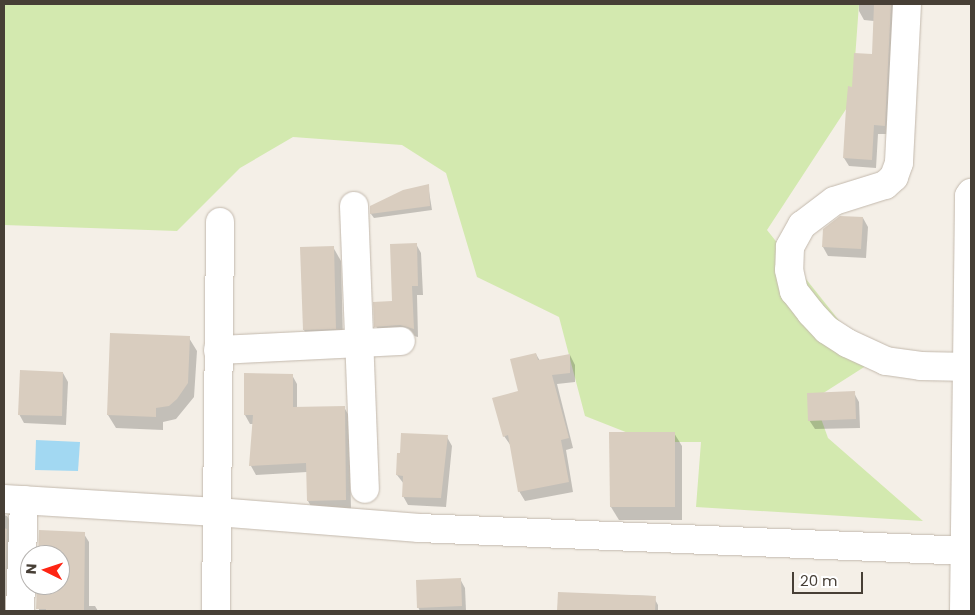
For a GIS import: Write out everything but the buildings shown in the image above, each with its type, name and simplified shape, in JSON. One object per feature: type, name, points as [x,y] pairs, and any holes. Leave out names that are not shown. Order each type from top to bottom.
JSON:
[{"type":"street","points":[[907,4],[899,163],[894,177],[885,185],[834,201],[802,226],[790,247],[789,270],[794,290],[811,314],[827,330],[847,343],[886,361],[921,366],[969,367]]},
{"type":"street","points":[[964,611],[968,551],[969,196],[971,193]]},
{"type":"street","points":[[354,206],[365,490]]},
{"type":"street","points":[[216,611],[220,222]]},
{"type":"street","points":[[218,350],[401,341]]},
{"type":"street","points":[[20,611],[14,500],[217,512],[419,528],[968,551]]},
{"type":"green space","points":[[4,4],[859,4],[852,100],[767,230],[872,362],[814,399],[828,438],[923,521],[696,507],[701,442],[651,442],[585,416],[559,317],[477,277],[446,173],[402,145],[293,137],[240,168],[177,231],[4,225]]},
{"type":"water","points":[[36,440],[80,442],[78,471],[35,470]]}]
